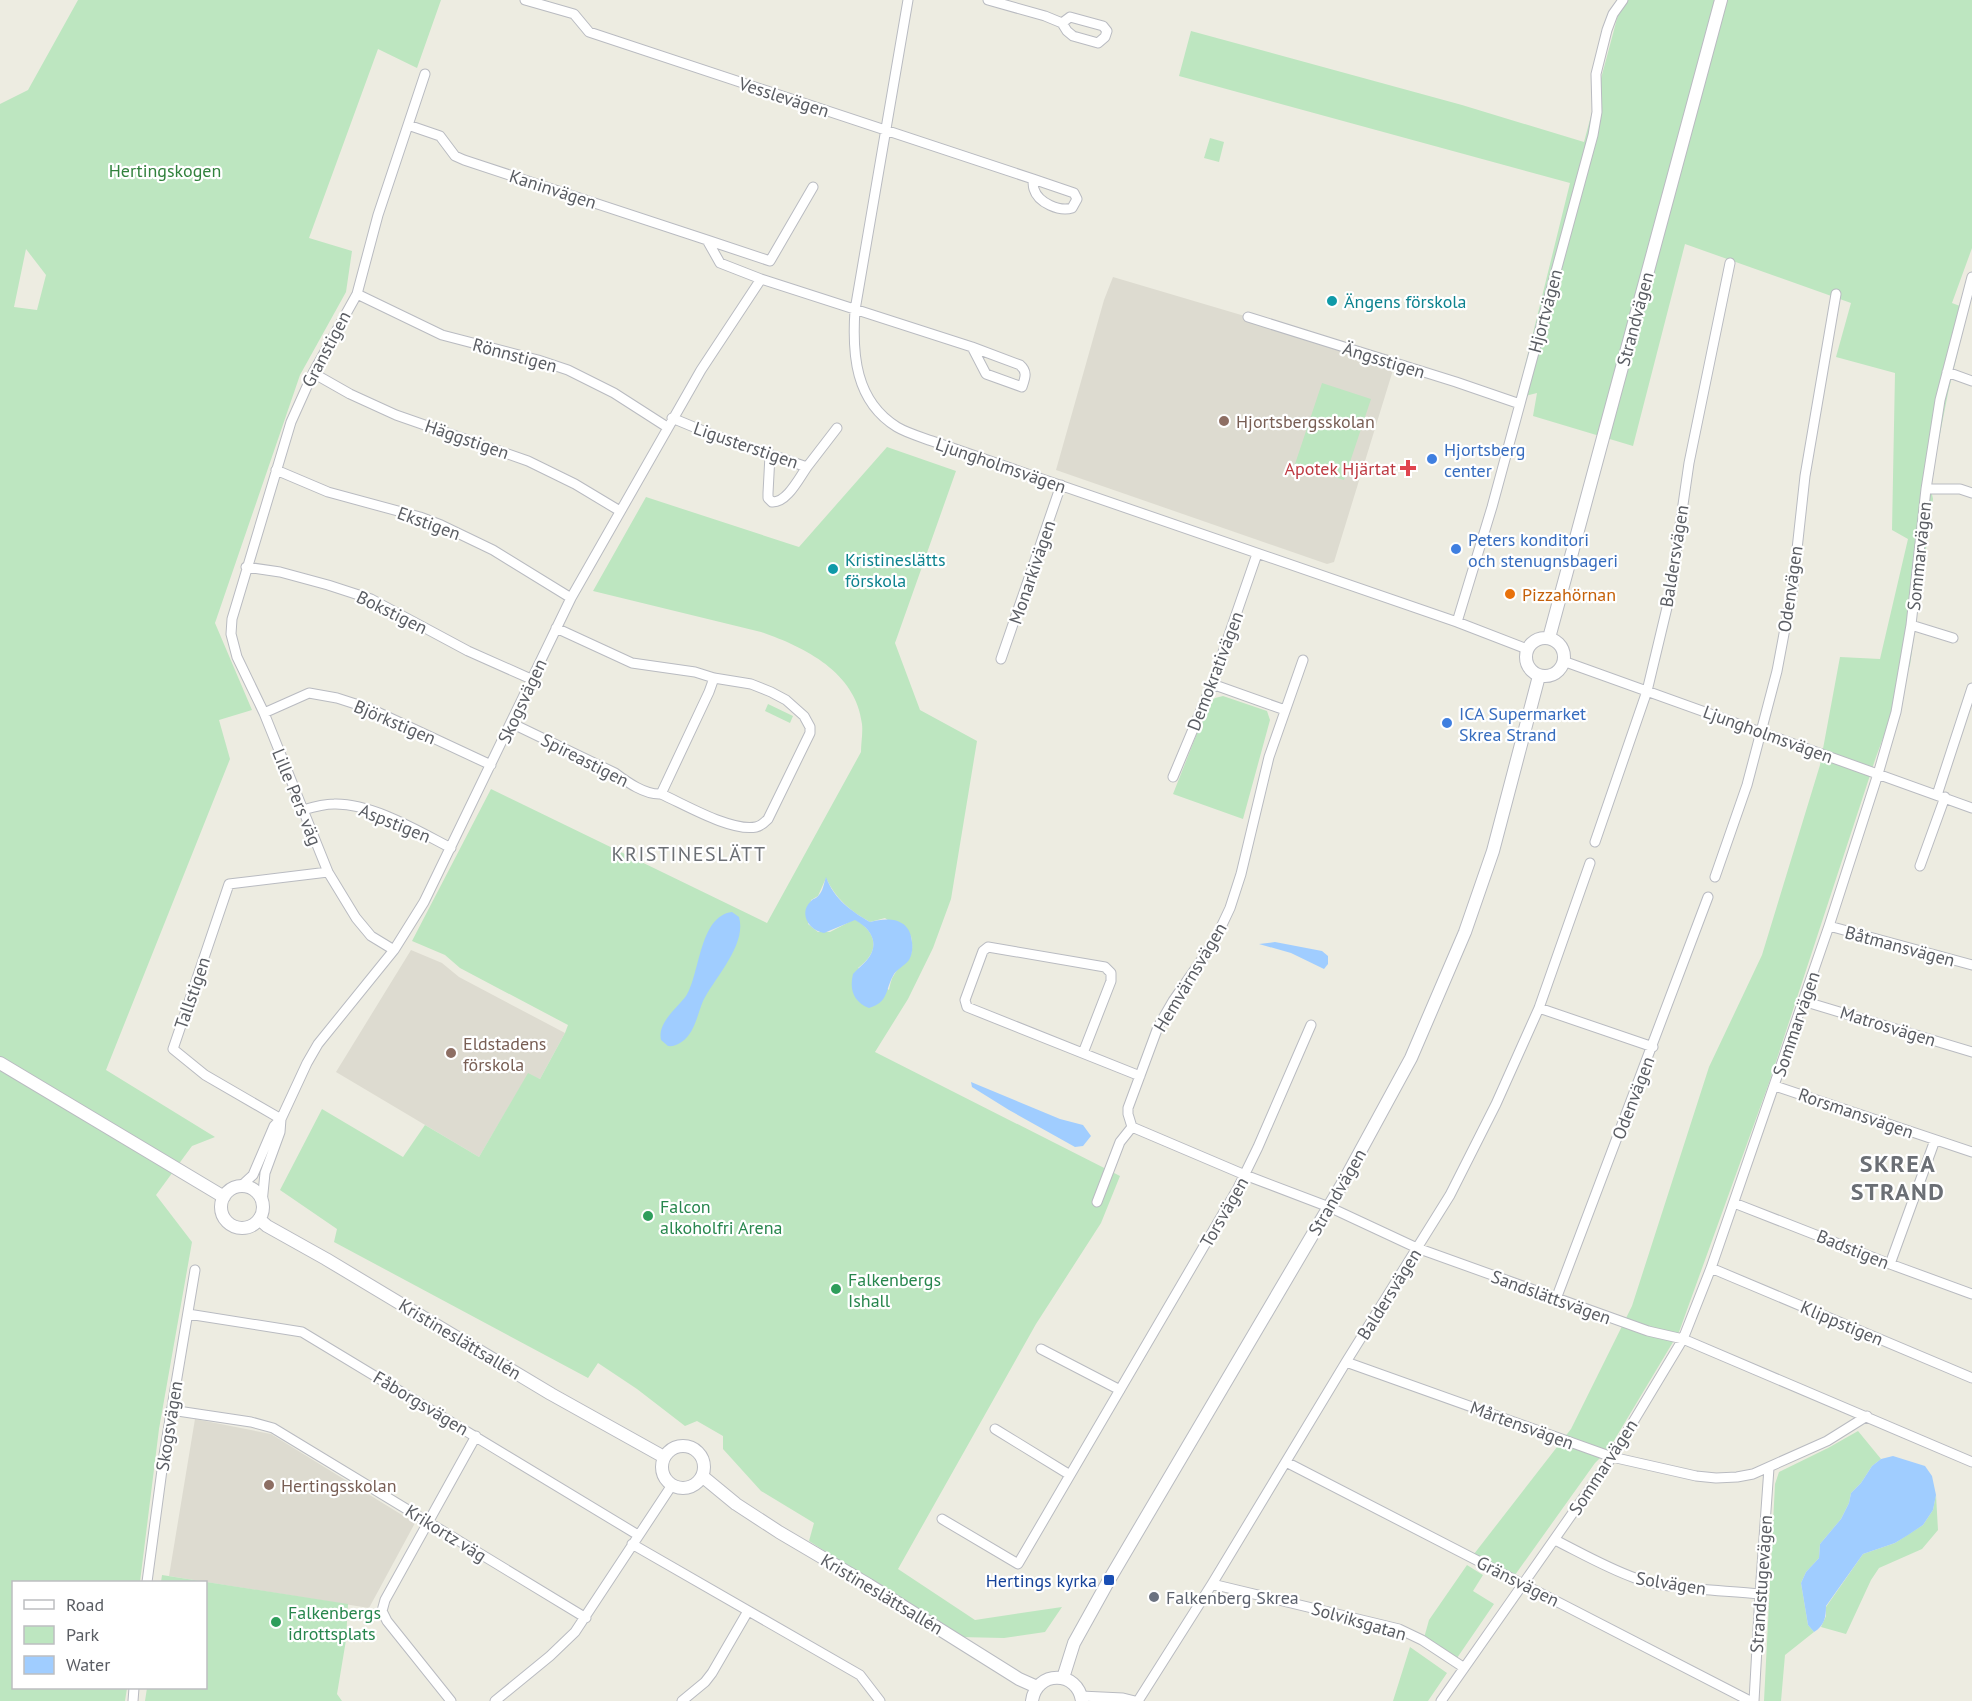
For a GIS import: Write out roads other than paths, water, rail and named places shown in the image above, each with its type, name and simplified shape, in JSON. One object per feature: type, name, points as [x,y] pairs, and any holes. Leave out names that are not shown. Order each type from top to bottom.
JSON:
[{"type":"street","name":"Vesslevägen","points":[[525,0],[574,14],[589,32],[886,130],[1033,179],[1074,193],[1077,199],[1072,208],[1066,210],[1043,202],[1034,190],[1033,179]]},
{"type":"street","name":"Ljungholmsvägen","points":[[908,0],[855,310],[853,341],[861,383],[874,405],[890,422],[899,429],[932,441],[1457,622],[1527,649]]},
{"type":"street","points":[[988,0],[1062,23]]},
{"type":"street","name":"Hjortvägen","points":[[1457,622],[1520,404],[1593,135],[1598,112],[1596,74],[1607,30],[1613,14],[1623,0]]},
{"type":"street","name":"Strandvägen","points":[[1549,638],[1722,0]]},
{"type":"street","name":"Granstigen","points":[[231,626],[246,567],[291,422],[313,373],[357,294],[378,215],[425,74]]},
{"type":"street","name":"Kaninvägen","points":[[408,125],[440,136],[455,156],[464,160],[770,261],[813,187]]},
{"type":"street","points":[[708,240],[720,263],[761,279],[972,347],[1020,365],[1026,375],[1022,387],[986,374],[972,347]]},
{"type":"street","name":"Baldersvägen","points":[[1595,842],[1647,691],[1670,595],[1689,463],[1730,263]]},
{"type":"street","name":"Sommarvägen","points":[[1441,1701],[1612,1457],[1683,1339],[1711,1268],[1829,926],[1896,712],[1911,625],[1926,489],[1940,400],[1972,277]]},
{"type":"street","name":"Skogsvägen","points":[[240,1187],[253,1175],[274,1126],[280,1119],[318,1044],[394,950],[424,902],[571,598],[711,353],[761,279]]},
{"type":"street","name":"Rönnstigen","points":[[357,294],[442,335],[568,370],[670,423]]},
{"type":"street","name":"Odenvägen","points":[[1715,876],[1747,785],[1777,671],[1793,586],[1805,476],[1836,294]]},
{"type":"street","name":"Ängsstigen","points":[[1248,317],[1520,404]]},
{"type":"street","points":[[1947,372],[1972,381]]},
{"type":"street","name":"Häggstigen","points":[[313,373],[362,400],[396,415],[528,461],[575,484],[620,511]]},
{"type":"street","name":"Ligusterstigen","points":[[670,423],[807,467],[837,428]]},
{"type":"street","points":[[770,455],[768,498],[772,502],[778,502],[784,498],[807,467]]},
{"type":"street","name":"Ekstigen","points":[[276,470],[328,492],[441,525],[493,550],[571,598]]},
{"type":"street","name":"Monarkivägen","points":[[1001,659],[1061,485]]},
{"type":"street","points":[[1926,489],[1960,489],[1972,493]]},
{"type":"street","name":"Demokrativägen","points":[[1173,777],[1212,684],[1257,554]]},
{"type":"street","name":"Bokstigen","points":[[246,567],[318,582],[371,599],[468,651],[531,679]]},
{"type":"street","points":[[1911,625],[1953,638]]},
{"type":"street","name":"Lille Pers väg","points":[[231,626],[237,657],[264,713],[328,872],[356,918],[371,936],[394,950]]},
{"type":"street","points":[[556,628],[632,663],[695,672],[714,678],[710,692],[661,794]]},
{"type":"street","points":[[1549,638],[1561,646],[1563,661],[1554,674],[1539,676],[1530,670],[1525,654],[1533,640],[1549,638]]},
{"type":"street","name":"Hemvärnsvägen","points":[[1132,1127],[1128,1108],[1158,1027],[1165,1013],[1214,942],[1230,908],[1241,874],[1269,757],[1303,660]]},
{"type":"street","name":"Ljungholmsvägen","points":[[1563,661],[1972,808]]},
{"type":"street","name":"Strandvägen","points":[[1063,1678],[1074,1642],[1329,1207],[1411,1058],[1465,932],[1506,809],[1539,676]]},
{"type":"street","name":"Spireastigen","points":[[511,723],[654,794],[661,794],[730,824],[748,827],[760,825],[771,813],[810,733],[810,727],[806,719],[781,696],[750,684],[714,678]]},
{"type":"street","points":[[1212,684],[1285,710]]},
{"type":"street","points":[[1920,866],[1972,688]]},
{"type":"street","name":"Björkstigen","points":[[264,713],[309,693],[337,698],[371,708],[491,765]]},
{"type":"street","name":"Aspstigen","points":[[303,810],[325,804],[350,805],[396,821],[451,848]]},
{"type":"street","name":"Baldersvägen","points":[[1137,1701],[1212,1584],[1450,1195],[1496,1104],[1539,1008],[1590,862]]},
{"type":"street","name":"Tallstigen","points":[[280,1119],[205,1075],[173,1050],[229,884],[328,872]]},
{"type":"street","name":"Odenvägen","points":[[1556,1299],[1708,897]]},
{"type":"street","name":"Båtmansvägen","points":[[1829,926],[1972,965]]},
{"type":"street","points":[[1083,1053],[1111,981],[1111,973],[1105,967],[988,947],[982,951],[965,1000],[967,1007],[1140,1076]]},
{"type":"street","name":"Matrosvägen","points":[[1803,1001],[1972,1052]]},
{"type":"street","points":[[1539,1008],[1653,1047]]},
{"type":"street","name":"Torsvägen","points":[[942,1518],[1018,1564],[1245,1175],[1311,1025]]},
{"type":"street","points":[[0,1063],[224,1197]]},
{"type":"street","name":"Rorsmansvägen","points":[[1774,1086],[1972,1152]]},
{"type":"street","name":"Skogsvägen","points":[[262,1203],[265,1173],[280,1132],[280,1119]]},
{"type":"street","points":[[1097,1202],[1120,1142],[1132,1127]]},
{"type":"street","name":"Sandslättsvägen","points":[[1132,1127],[1245,1175],[1329,1207],[1417,1248],[1648,1332],[1683,1339],[1972,1462]]},
{"type":"street","points":[[1890,1264],[1935,1140]]},
{"type":"street","points":[[240,1187],[254,1191],[262,1203],[259,1219],[246,1228],[231,1225],[222,1212],[224,1197],[232,1189],[240,1187]]},
{"type":"street","name":"Badstigen","points":[[1734,1203],[1972,1294]]},
{"type":"street","name":"Kristineslättsallén","points":[[259,1219],[267,1227],[326,1259],[551,1394],[664,1457]]},
{"type":"street","name":"Klippstigen","points":[[1711,1268],[1972,1378]]},
{"type":"street","name":"Skogsvägen","points":[[147,1581],[171,1410],[195,1269]]},
{"type":"street","name":"Fåborgsvägen","points":[[188,1314],[302,1332],[638,1535]]},
{"type":"street","points":[[1041,1349],[1120,1390]]},
{"type":"street","name":"Mårtensvägen","points":[[1346,1362],[1612,1457],[1696,1476],[1737,1478],[1769,1468],[1827,1441],[1867,1416]]},
{"type":"street","name":"Krikortz väg","points":[[171,1410],[250,1422],[273,1428],[585,1618]]},
{"type":"street","points":[[995,1430],[1070,1474]]},
{"type":"street","points":[[451,1701],[387,1621],[382,1611],[385,1600],[476,1436]]},
{"type":"street","points":[[676,1447],[692,1448],[704,1461],[702,1476],[696,1484],[687,1488],[672,1485],[662,1473],[664,1457],[669,1450],[676,1447]]},
{"type":"street","name":"Gränsvägen","points":[[1286,1462],[1752,1701]]},
{"type":"street","name":"Strandstugevägen","points":[[1752,1701],[1769,1468]]},
{"type":"street","name":"Kristineslättsallén","points":[[702,1476],[736,1504],[779,1532],[914,1612],[1019,1679],[1037,1687]]},
{"type":"street","points":[[495,1701],[550,1656],[575,1632],[672,1485]]},
{"type":"street","name":"Solvägen","points":[[1555,1540],[1609,1568],[1636,1579],[1658,1584],[1760,1594]]},
{"type":"street","points":[[632,1544],[860,1675],[880,1701]]},
{"type":"street","name":"Solviksgatan","points":[[1212,1584],[1399,1629],[1422,1640],[1463,1667]]},
{"type":"street","points":[[682,1701],[705,1682],[712,1673],[748,1611]]},
{"type":"street","points":[[1032,1701],[1037,1687],[1050,1678],[1063,1678],[1074,1683],[1082,1698],[1123,1698],[1137,1701]]},
{"type":"water","points":[[826,877],[838,898],[856,913],[870,922],[897,921],[907,928],[910,934],[912,949],[909,960],[894,974],[883,999],[869,1008],[856,999],[852,985],[853,974],[867,960],[873,948],[869,932],[855,920],[824,933],[819,932],[810,925],[805,916],[807,906],[820,893]]},
{"type":"water","points":[[732,912],[739,917],[740,928],[734,950],[703,1001],[691,1032],[679,1044],[668,1046],[661,1040],[662,1028],[691,987],[702,948],[713,924],[721,916]]},
{"type":"water","points":[[1275,942],[1322,951],[1328,956],[1328,964],[1324,969],[1291,953],[1259,944]]},
{"type":"water","points":[[971,1082],[1060,1119],[1083,1125],[1091,1136],[1083,1146],[1075,1147],[972,1087]]},
{"type":"water","points":[[1893,1456],[1925,1466],[1932,1476],[1936,1495],[1933,1510],[1923,1525],[1908,1535],[1895,1543],[1863,1554],[1826,1606],[1824,1621],[1814,1632],[1808,1625],[1801,1583],[1806,1572],[1819,1558],[1820,1544],[1841,1519],[1851,1493],[1872,1466],[1881,1459]]},
{"type":"place","name":"Ängens förskola","points":[[1332,301]]},
{"type":"place","name":"Hjortsbergsskolan","points":[[1224,421]]},
{"type":"place","name":"Hjortsberg center","points":[[1432,459]]},
{"type":"place","name":"Apotek Hjärtat","points":[[1408,468]]},
{"type":"place","name":"Peters konditori och stenugnsbageri","points":[[1456,549]]},
{"type":"place","name":"Kristineslätts förskola","points":[[833,569]]},
{"type":"place","name":"Pizzahörnan","points":[[1510,594]]},
{"type":"place","name":"ICA Supermarket Skrea Strand","points":[[1447,723]]},
{"type":"place","name":"Eldstadens förskola","points":[[451,1053]]},
{"type":"place","name":"Falcon alkoholfri Arena","points":[[648,1216]]},
{"type":"place","name":"Falkenbergs Ishall","points":[[836,1289]]},
{"type":"place","name":"Hertingsskolan","points":[[269,1485]]},
{"type":"place","name":"Hertings kyrka","points":[[1109,1580]]},
{"type":"place","name":"Falkenberg Skrea","points":[[1154,1597]]},
{"type":"place","name":"Falkenbergs idrottsplats","points":[[276,1622]]},
{"type":"district","name":"KRISTINESLÄTT","points":[[689,854]]},
{"type":"district","name":"SKREA STRAND","points":[[1898,1177]]},
{"type":"park label","name":"Hertingskogen","points":[[165,170]]}]
